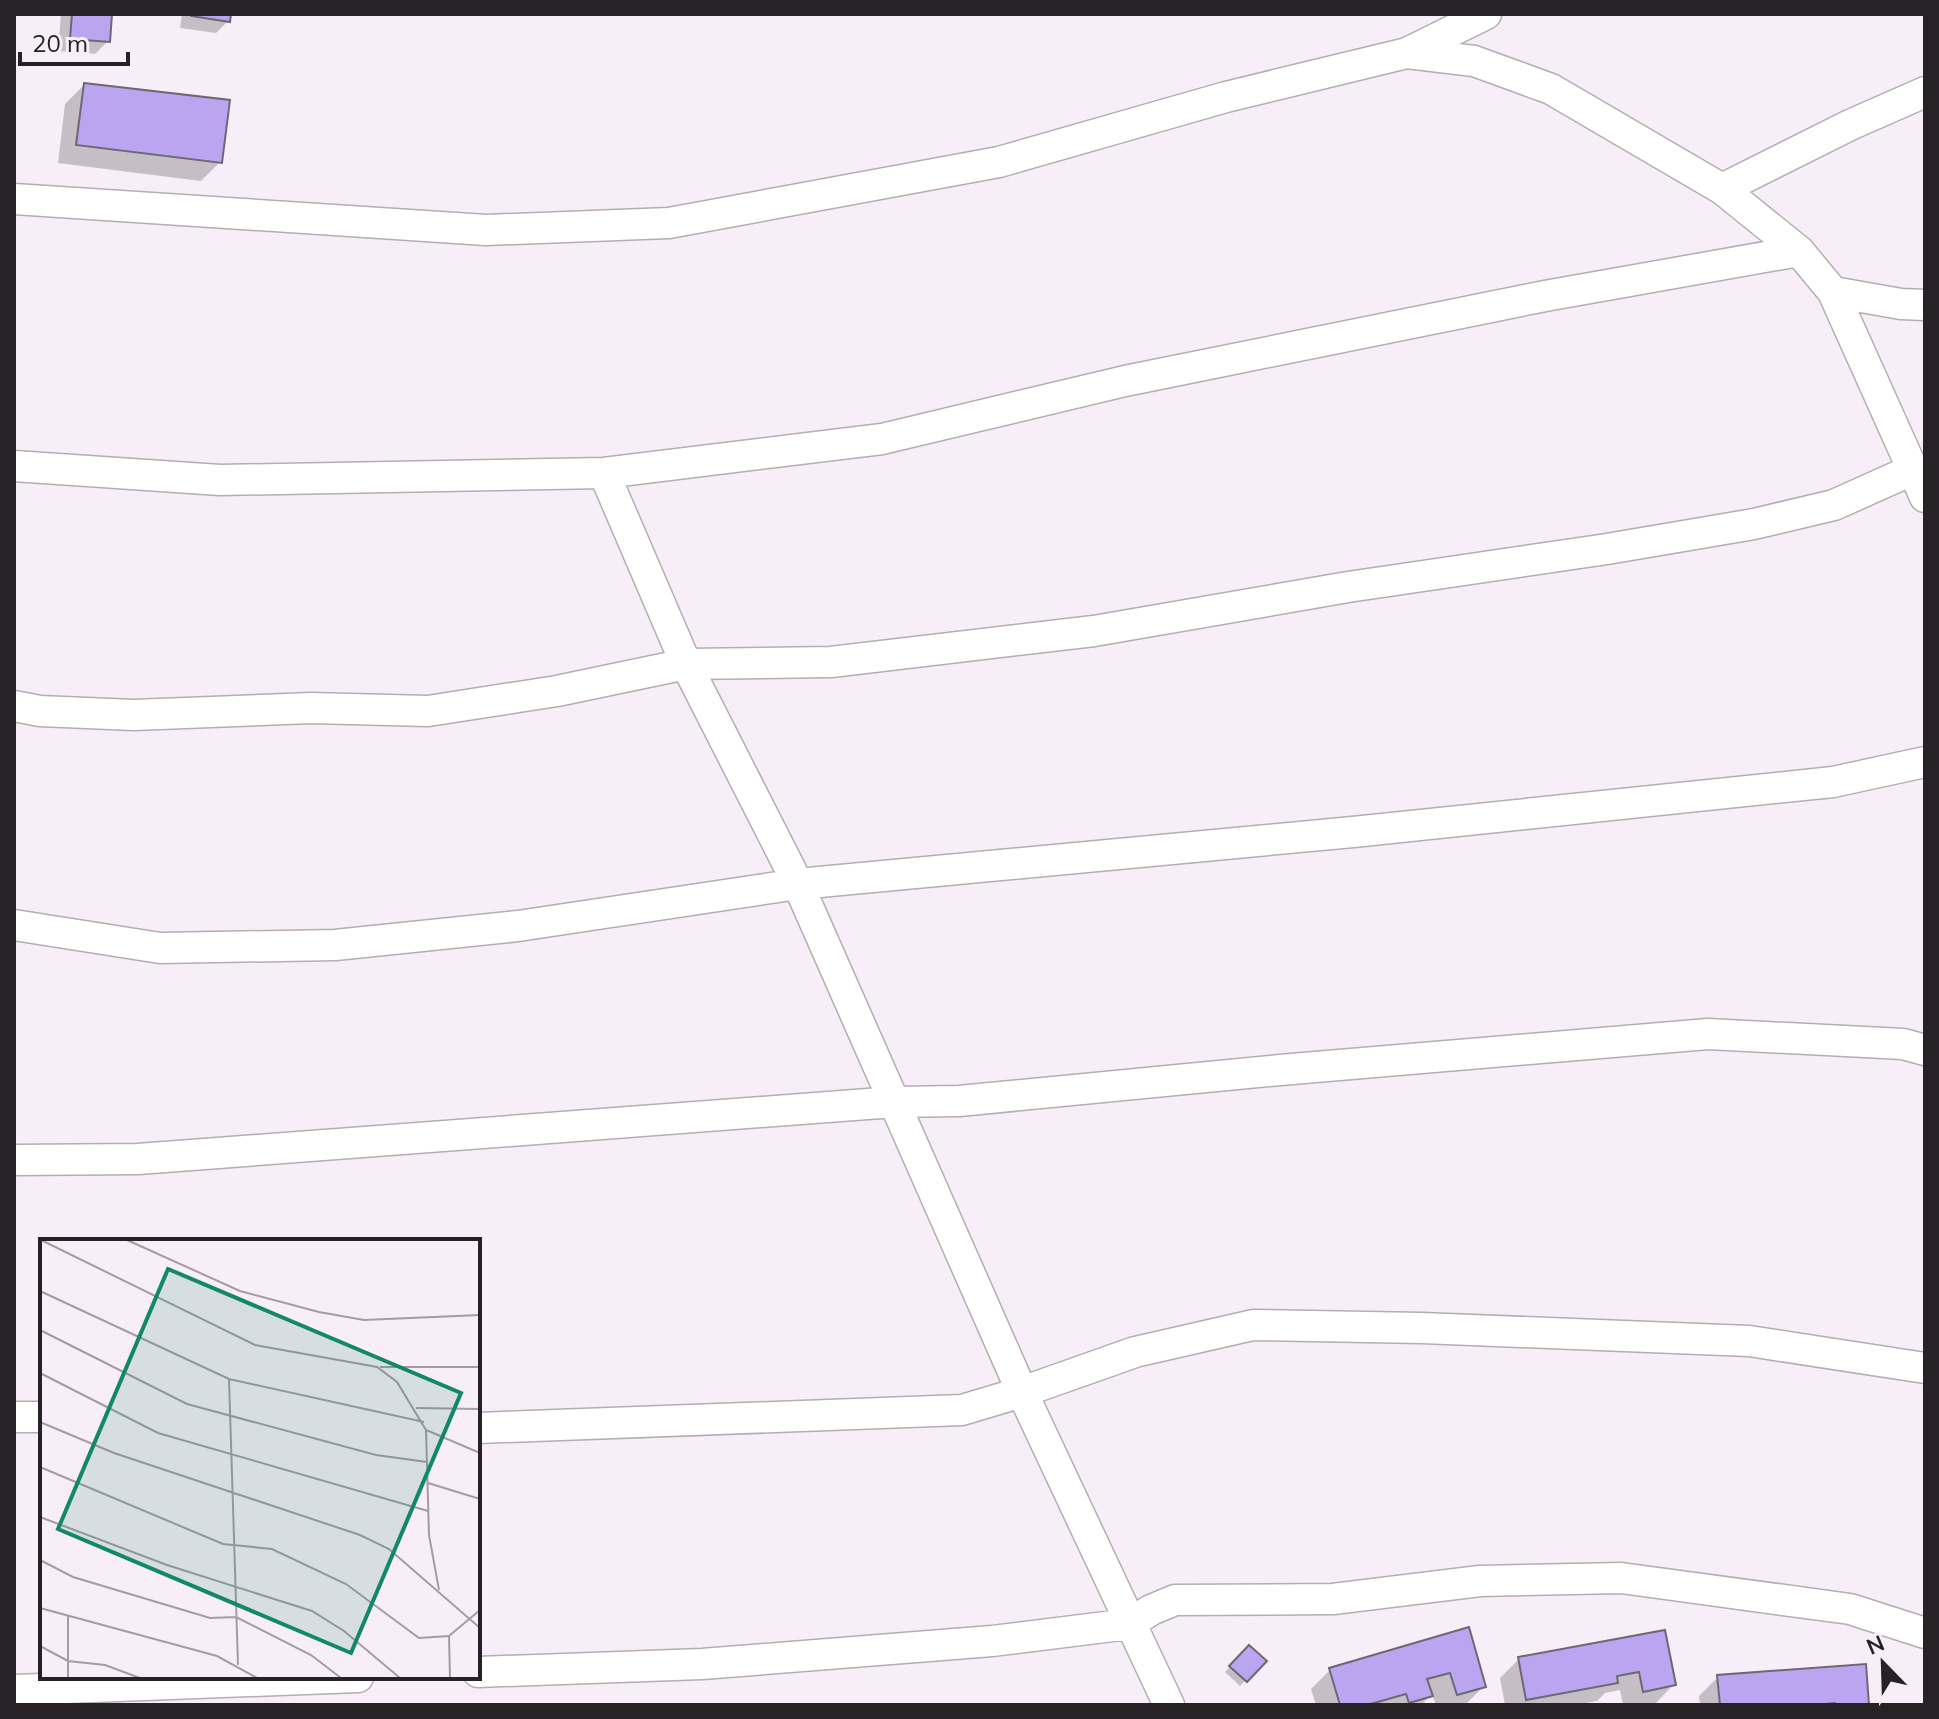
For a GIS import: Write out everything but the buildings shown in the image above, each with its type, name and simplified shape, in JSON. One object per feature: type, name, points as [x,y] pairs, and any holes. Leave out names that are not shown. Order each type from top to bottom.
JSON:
[{"type":"street","points":[[14,199],[486,230],[669,223],[999,162],[1226,97],[1407,53],[1486,14]]},
{"type":"street","points":[[1407,53],[1474,61],[1551,89],[1722,189],[1799,251],[1833,292],[1925,497]]},
{"type":"street","points":[[1722,189],[1850,125],[1925,92]]},
{"type":"street","points":[[14,466],[220,480],[604,473],[882,439],[1157,374],[1545,296],[1799,251]]},
{"type":"street","points":[[1833,292],[1925,305]]},
{"type":"street","points":[[14,706],[40,711],[134,715],[311,708],[428,711],[557,691],[686,664],[831,662],[1094,631],[1348,587],[1754,524],[1834,505],[1912,470]]},
{"type":"street","points":[[604,473],[686,664],[798,884],[1022,1392],[1169,1705]]},
{"type":"street","points":[[14,925],[160,948],[335,945],[518,926],[798,884],[1833,782],[1925,762]]},
{"type":"street","points":[[14,1160],[138,1159],[894,1102],[959,1101],[1708,1034],[1903,1044],[1925,1050]]},
{"type":"street","points":[[480,1428],[962,1410],[1135,1352],[1253,1325],[1422,1328],[1749,1341],[1925,1368]]},
{"type":"street","points":[[14,1417],[40,1417]]},
{"type":"street","points":[[480,1672],[702,1664],[992,1641],[1129,1624],[1175,1600],[1333,1599],[1480,1581],[1621,1578],[1850,1609],[1925,1633]]},
{"type":"street","points":[[14,1690],[305,1679]]}]
